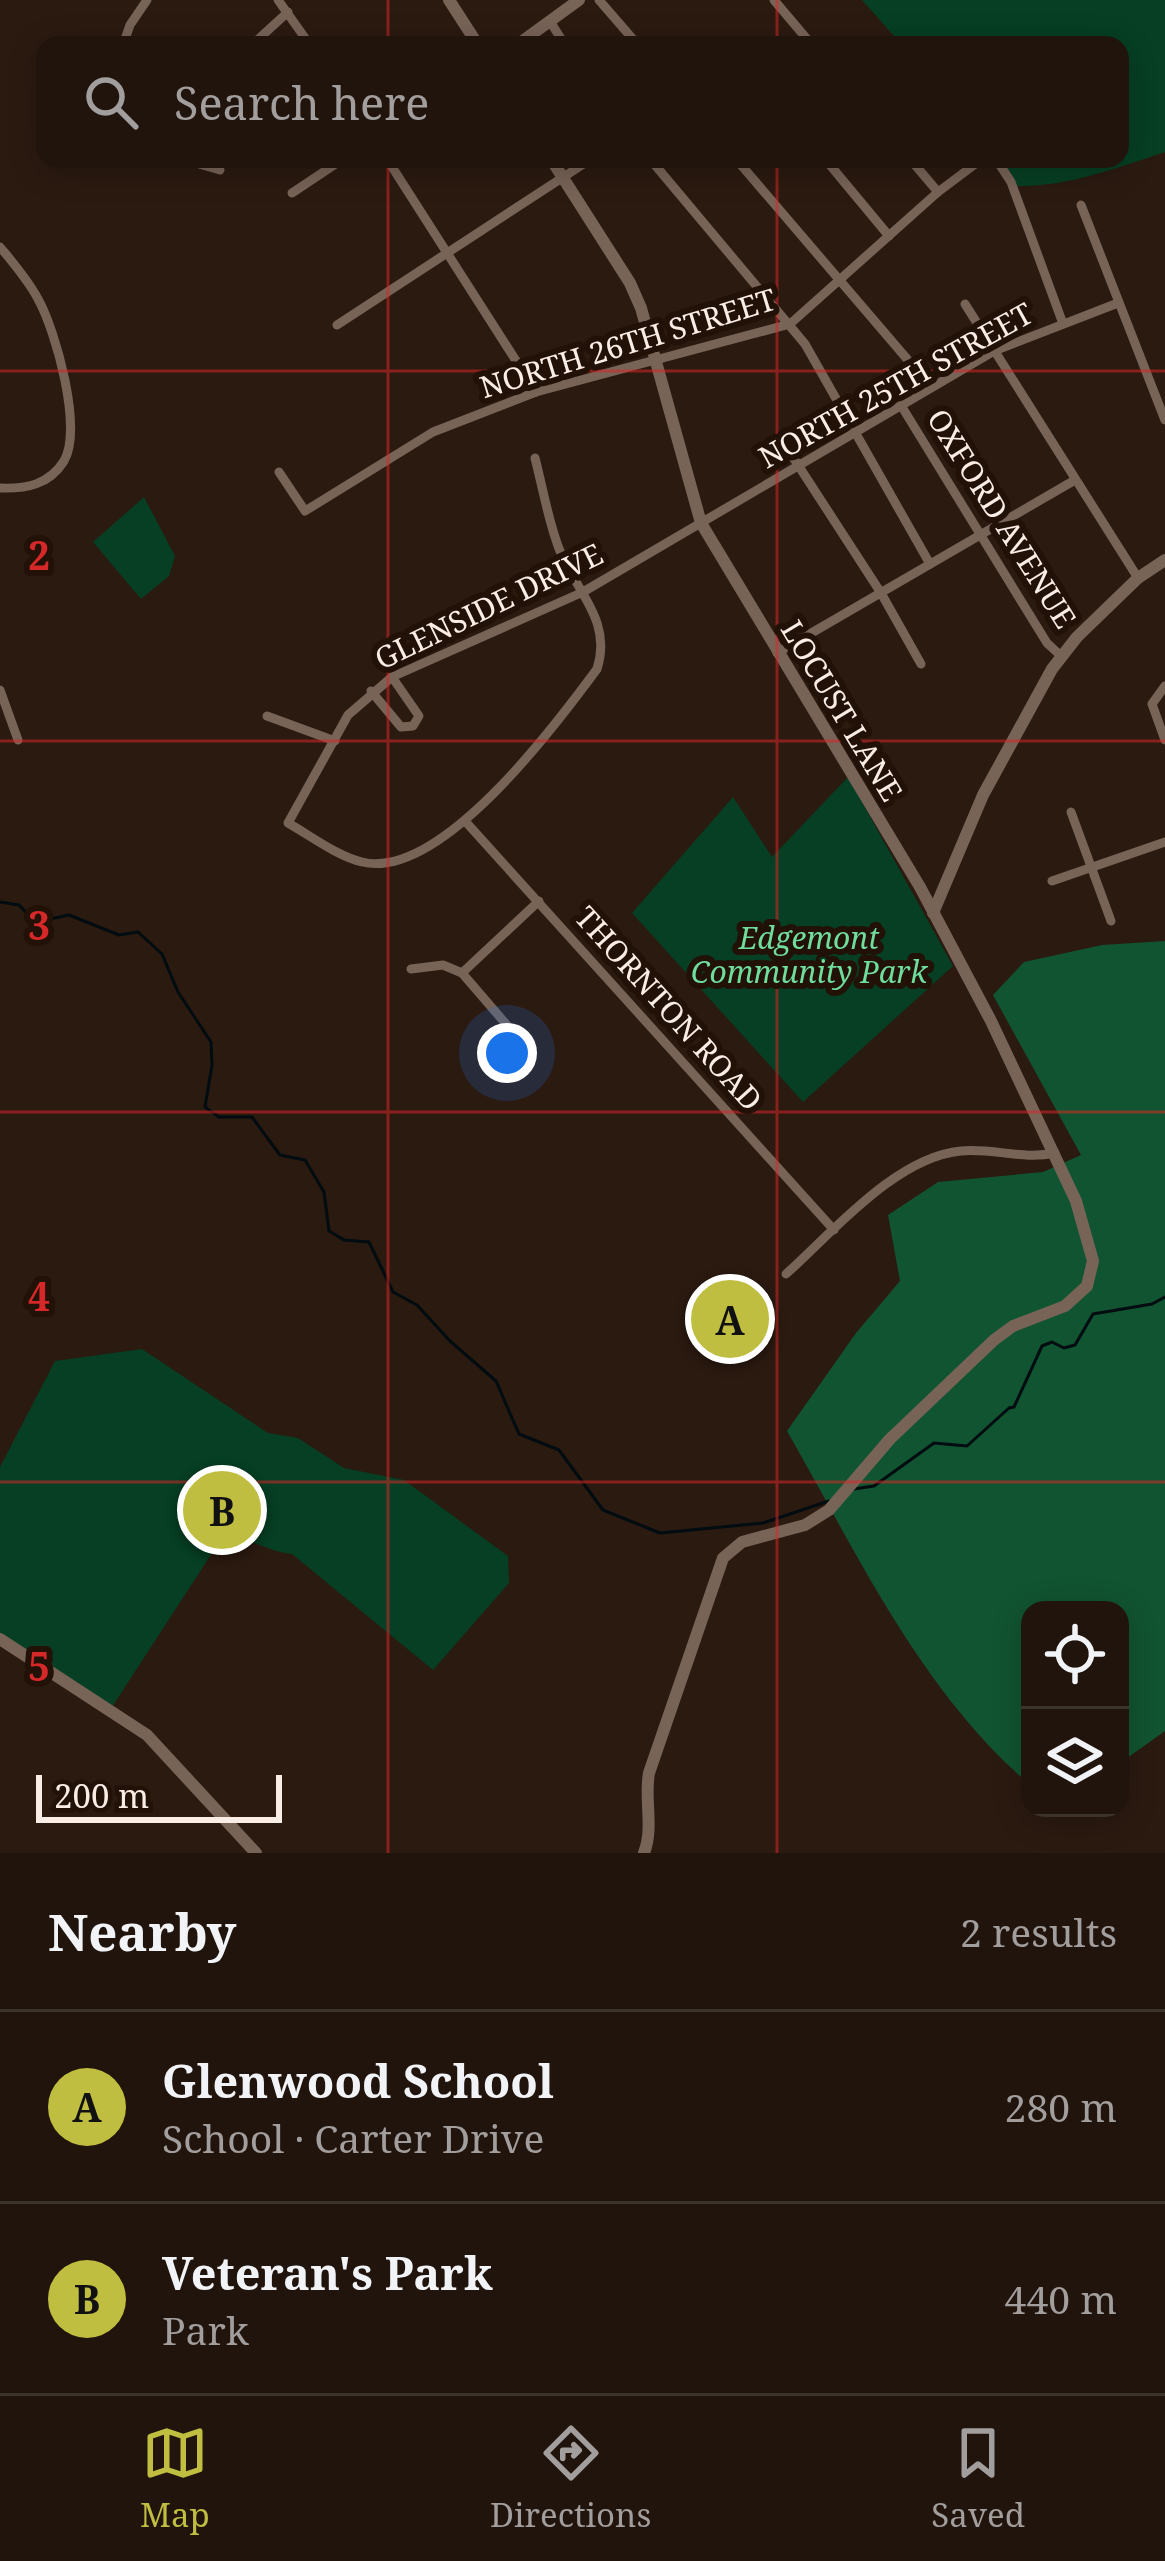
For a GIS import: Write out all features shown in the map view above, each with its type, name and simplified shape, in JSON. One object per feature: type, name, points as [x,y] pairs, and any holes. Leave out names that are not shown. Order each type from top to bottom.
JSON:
[{"type":"street","points":[[127,36],[147,0]]},
{"type":"street","points":[[278,0],[304,36]]},
{"type":"street","points":[[449,0],[472,36]]},
{"type":"street","points":[[530,36],[579,0]]},
{"type":"street","points":[[599,0],[630,36]]},
{"type":"street","points":[[774,0],[804,36]]},
{"type":"street","points":[[261,36],[288,12]]},
{"type":"street","points":[[550,23],[559,36]]},
{"type":"street","points":[[213,168],[220,170]]},
{"type":"street","points":[[292,193],[330,168]]},
{"type":"street","points":[[393,168],[536,392]]},
{"type":"street","name":"LOCUST LANE","points":[[556,168],[641,308],[701,523],[933,913],[1055,1153],[1093,1261],[1087,1286],[1065,1306],[1013,1326],[994,1340],[890,1438],[842,1496],[805,1525],[742,1542],[723,1558],[649,1773],[650,1827],[644,1853]]},
{"type":"street","points":[[337,325],[578,168]]},
{"type":"street","points":[[658,168],[790,324],[930,564]]},
{"type":"street","points":[[744,168],[932,387]]},
{"type":"street","points":[[832,168],[889,236]]},
{"type":"street","points":[[918,168],[938,192]]},
{"type":"street","name":"NORTH 26TH STREET","points":[[279,472],[304,512],[433,432],[536,392],[790,324],[970,168]]},
{"type":"street","points":[[1002,168],[1063,321]]},
{"type":"street","points":[[1081,205],[1165,420]]},
{"type":"street","points":[[0,247],[40,303],[57,345],[68,404],[67,457],[48,480],[23,489],[0,488]]},
{"type":"street","name":"NORTH 25TH STREET","points":[[701,523],[994,351],[1118,303]]},
{"type":"street","points":[[965,304],[1138,578]]},
{"type":"street","name":"OXFORD AVENUE","points":[[902,407],[1047,643],[1061,656]]},
{"type":"street","points":[[787,448],[921,664]]},
{"type":"street","points":[[465,821],[496,791],[597,669],[603,651],[601,626],[557,545],[535,458]]},
{"type":"street","points":[[777,653],[1075,480]]},
{"type":"street","name":"GLENSIDE DRIVE","points":[[465,821],[424,852],[404,862],[383,864],[361,862],[289,823],[348,715],[371,691],[392,677],[583,592],[701,523]]},
{"type":"street","points":[[933,913],[983,795],[1061,656],[1138,578],[1165,560]]},
{"type":"street","points":[[371,691],[401,727],[413,726],[419,716],[417,708],[392,677]]},
{"type":"street","points":[[1165,686],[1152,704],[1165,740]]},
{"type":"street","points":[[0,689],[18,740]]},
{"type":"street","points":[[267,716],[335,741]]},
{"type":"street","points":[[1071,812],[1111,921]]},
{"type":"street","name":"THORNTON ROAD","points":[[465,821],[834,1231]]},
{"type":"street","points":[[1052,881],[1165,842]]},
{"type":"street","points":[[462,973],[539,901]]},
{"type":"street","points":[[411,969],[443,965],[462,973],[518,1038]]},
{"type":"street","points":[[786,1274],[894,1179],[927,1159],[960,1151],[1036,1157],[1055,1153]]},
{"type":"street","points":[[0,1639],[147,1736],[256,1853]]},
{"type":"green space","points":[[862,0],[1165,0],[1165,152],[1129,164],[1129,36],[894,36]]},
{"type":"green space","points":[[1005,168],[1116,168],[1073,180],[1016,186]]},
{"type":"green space","points":[[144,497],[175,556],[169,576],[141,599],[93,542]]},
{"type":"green space","name":"Edgemont Community Park","points":[[848,777],[953,966],[803,1102],[632,913],[733,797],[772,857]]},
{"type":"green space","points":[[1165,941],[1165,1731],[1129,1757],[1129,1601],[1021,1601],[1021,1776],[991,1748],[923,1664],[787,1431],[856,1333],[900,1281],[888,1215],[938,1182],[1043,1172],[1081,1155],[993,995],[1024,962],[1102,945]]},
{"type":"green space","points":[[142,1349],[268,1433],[298,1438],[344,1468],[404,1480],[508,1556],[509,1583],[433,1670],[292,1554],[244,1541],[225,1544],[214,1550],[112,1707],[0,1634],[0,1467],[55,1361]]},
{"type":"waterway","points":[[0,902],[19,905],[35,922],[69,915],[119,935],[138,932],[162,954],[178,992],[211,1042],[205,1107],[219,1117],[252,1117],[280,1155],[305,1160],[324,1192],[329,1231],[344,1240],[369,1242],[393,1292],[417,1305],[496,1381],[519,1434],[559,1450],[603,1510],[660,1533],[763,1523],[829,1501]]},
{"type":"waterway","points":[[854,1489],[874,1486],[934,1443],[967,1446],[1014,1407],[1042,1346],[1052,1342],[1064,1348],[1075,1345],[1093,1314],[1152,1304],[1165,1297]]},
{"type":"place","name":"Glenwood School","points":[[730,1319]]},
{"type":"place","name":"Veteran's Park","points":[[222,1510]]}]
